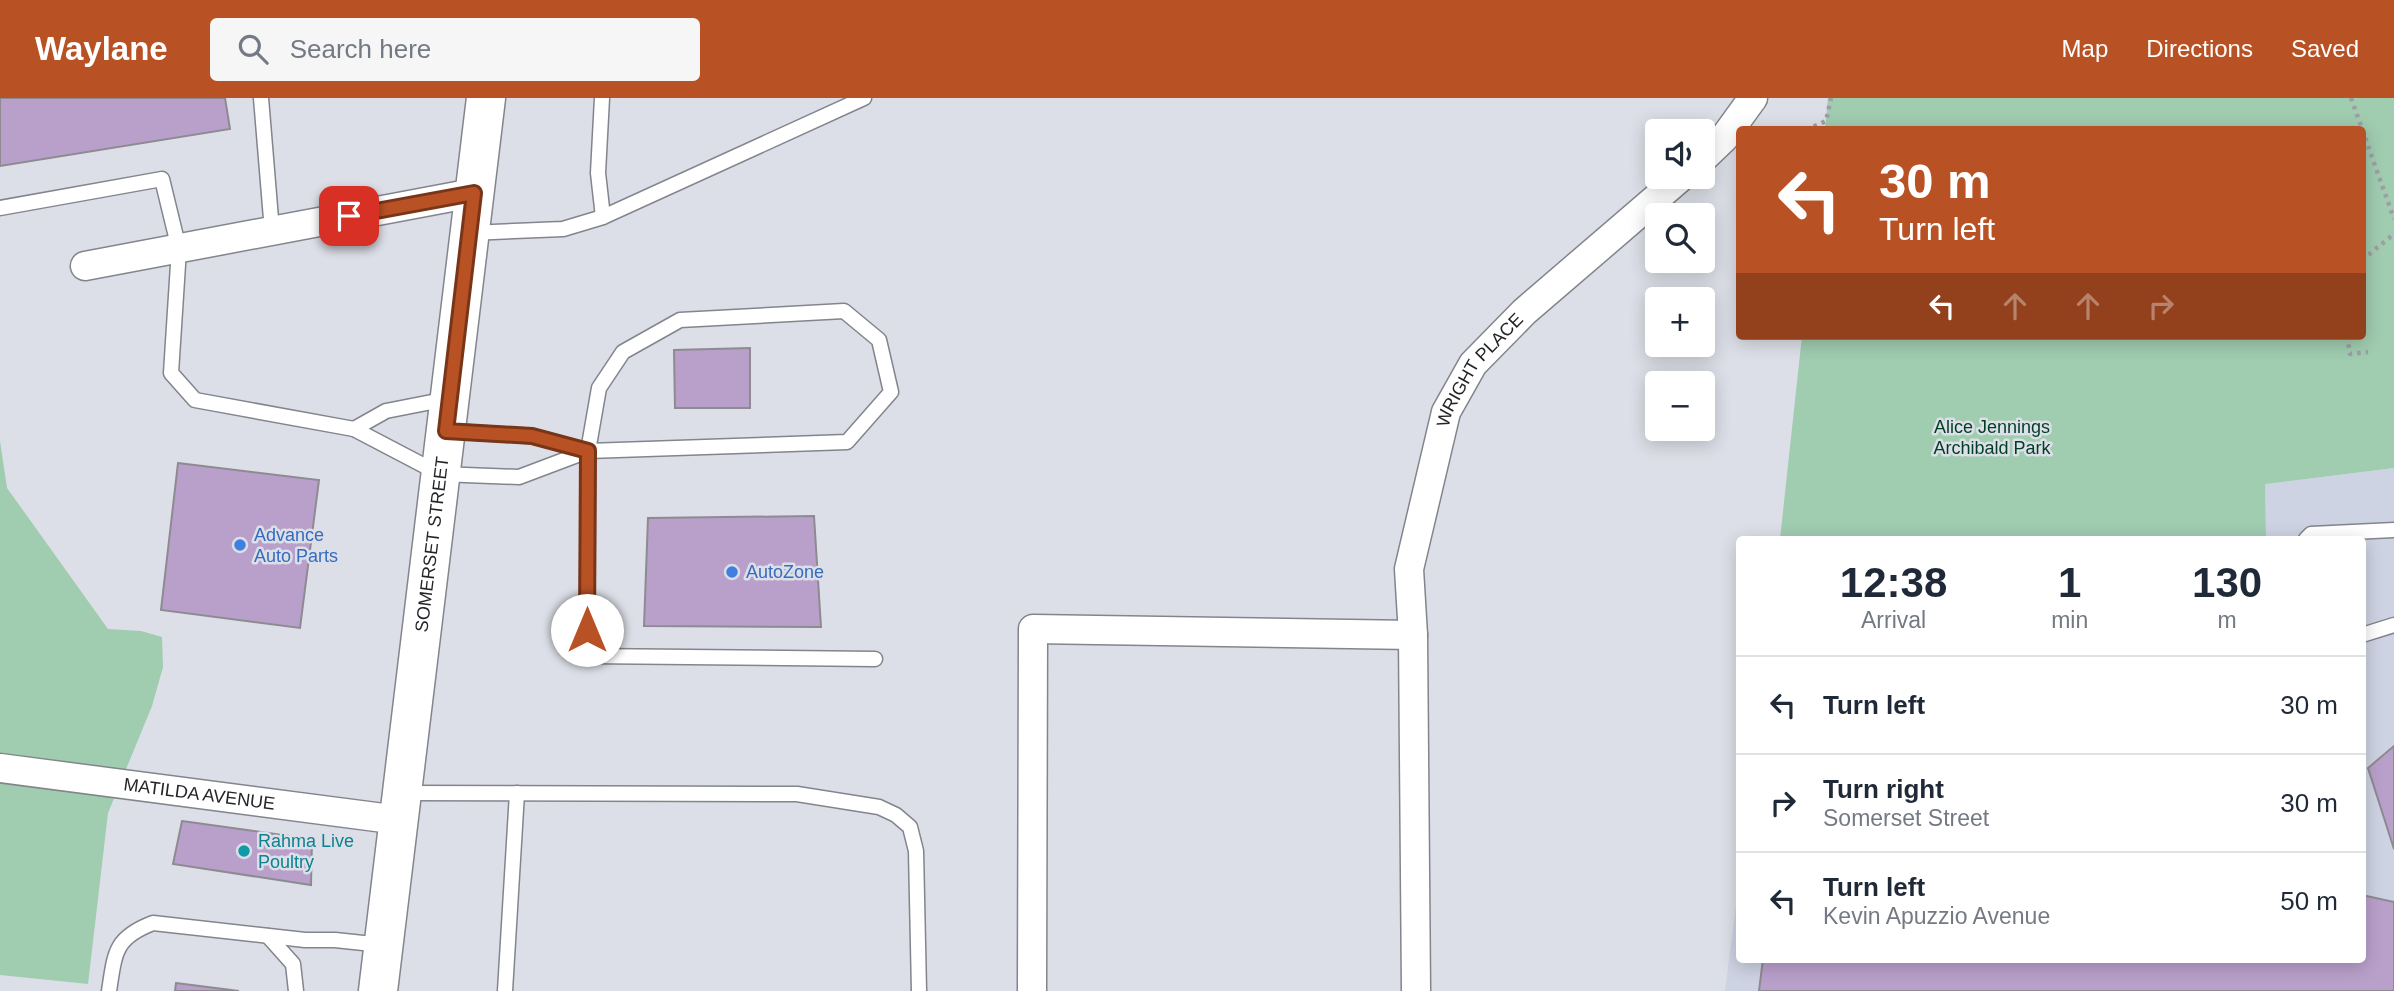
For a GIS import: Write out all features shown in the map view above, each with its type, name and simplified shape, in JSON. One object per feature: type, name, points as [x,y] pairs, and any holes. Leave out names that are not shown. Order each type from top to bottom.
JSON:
[{"type":"main road","name":"SOMERSET STREET","points":[[378,991],[486,98]]},
{"type":"street","points":[[1715,147],[1753,98]]},
{"type":"street","name":"WRIGHT PLACE","points":[[1416,991],[1413,635],[1409,569],[1446,412],[1473,364],[1524,312],[1667,189]]},
{"type":"street","points":[[85,266],[474,193]]},
{"type":"street","points":[[1032,991],[1033,629],[1413,635]]},
{"type":"street","name":"MATILDA AVENUE","points":[[0,768],[401,806]]},
{"type":"lane","points":[[602,98],[598,173],[603,217]]},
{"type":"lane","points":[[469,233],[563,229],[603,217],[864,98]]},
{"type":"lane","points":[[261,102],[272,231]]},
{"type":"lane","points":[[0,208],[162,179],[179,248],[171,373],[195,400],[354,429],[440,474],[519,477],[588,451]]},
{"type":"lane","points":[[354,429],[386,411],[447,415],[588,451],[847,442],[891,392],[879,340],[844,311],[680,320],[623,352],[599,388],[588,451],[587,656],[875,659]]},
{"type":"lane","points":[[2309,536],[2394,530]]},
{"type":"lane","points":[[2366,634],[2394,625]]},
{"type":"lane","points":[[505,991],[517,793]]},
{"type":"lane","points":[[401,806],[517,793],[797,794],[879,807],[896,815],[910,827],[916,851],[919,991]]},
{"type":"lane","points":[[109,991],[115,955],[121,943],[134,930],[153,923],[383,946]]},
{"type":"lane","points":[[268,936],[292,964],[296,991]]},
{"type":"path","points":[[1815,126],[1826,121],[1831,98]]},
{"type":"path","points":[[2351,98],[2361,126]]},
{"type":"path","points":[[2366,140],[2394,219]]},
{"type":"path","points":[[2366,257],[2394,234]]},
{"type":"path","points":[[2348,340],[2350,354],[2368,352]]},
{"type":"shaded area","points":[[2394,468],[2394,991],[1725,991],[1736,905],[1736,963],[2366,963],[2366,536],[2266,536],[2265,484]]},
{"type":"green space","name":"Alice Jennings Archibald Park","points":[[1828,98],[2394,98],[2394,468],[2265,484],[2266,536],[1780,536],[1802,340],[2366,340],[2366,126],[1825,126]]},
{"type":"green space","points":[[0,441],[7,488],[108,629],[141,631],[162,637],[163,667],[152,706],[108,813],[88,984],[0,975]]},
{"type":"building","points":[[0,98],[225,98],[230,129],[0,166]]},
{"type":"building","points":[[750,348],[750,408],[675,408],[674,350]]},
{"type":"building","name":"Advance Auto Parts","points":[[178,463],[319,480],[300,628],[161,610]]},
{"type":"building","name":"AutoZone","points":[[814,516],[821,627],[644,626],[648,518]]},
{"type":"building","points":[[2394,746],[2394,849],[2368,768]]},
{"type":"building","name":"Rahma Live Poultry","points":[[182,821],[312,839],[311,885],[173,864]]},
{"type":"building","points":[[2366,896],[2394,902],[2394,991],[1759,991],[1762,963],[2366,963]]},
{"type":"building","points":[[176,983],[239,991],[175,991]]},
{"type":"place","name":"Advance Auto Parts","points":[[240,545]]},
{"type":"place","name":"AutoZone","points":[[732,572]]},
{"type":"place","name":"Rahma Live Poultry","points":[[244,851]]},
{"type":"route","points":[[349,216],[474,193],[446,431],[532,436],[588,451],[587,630]]}]
